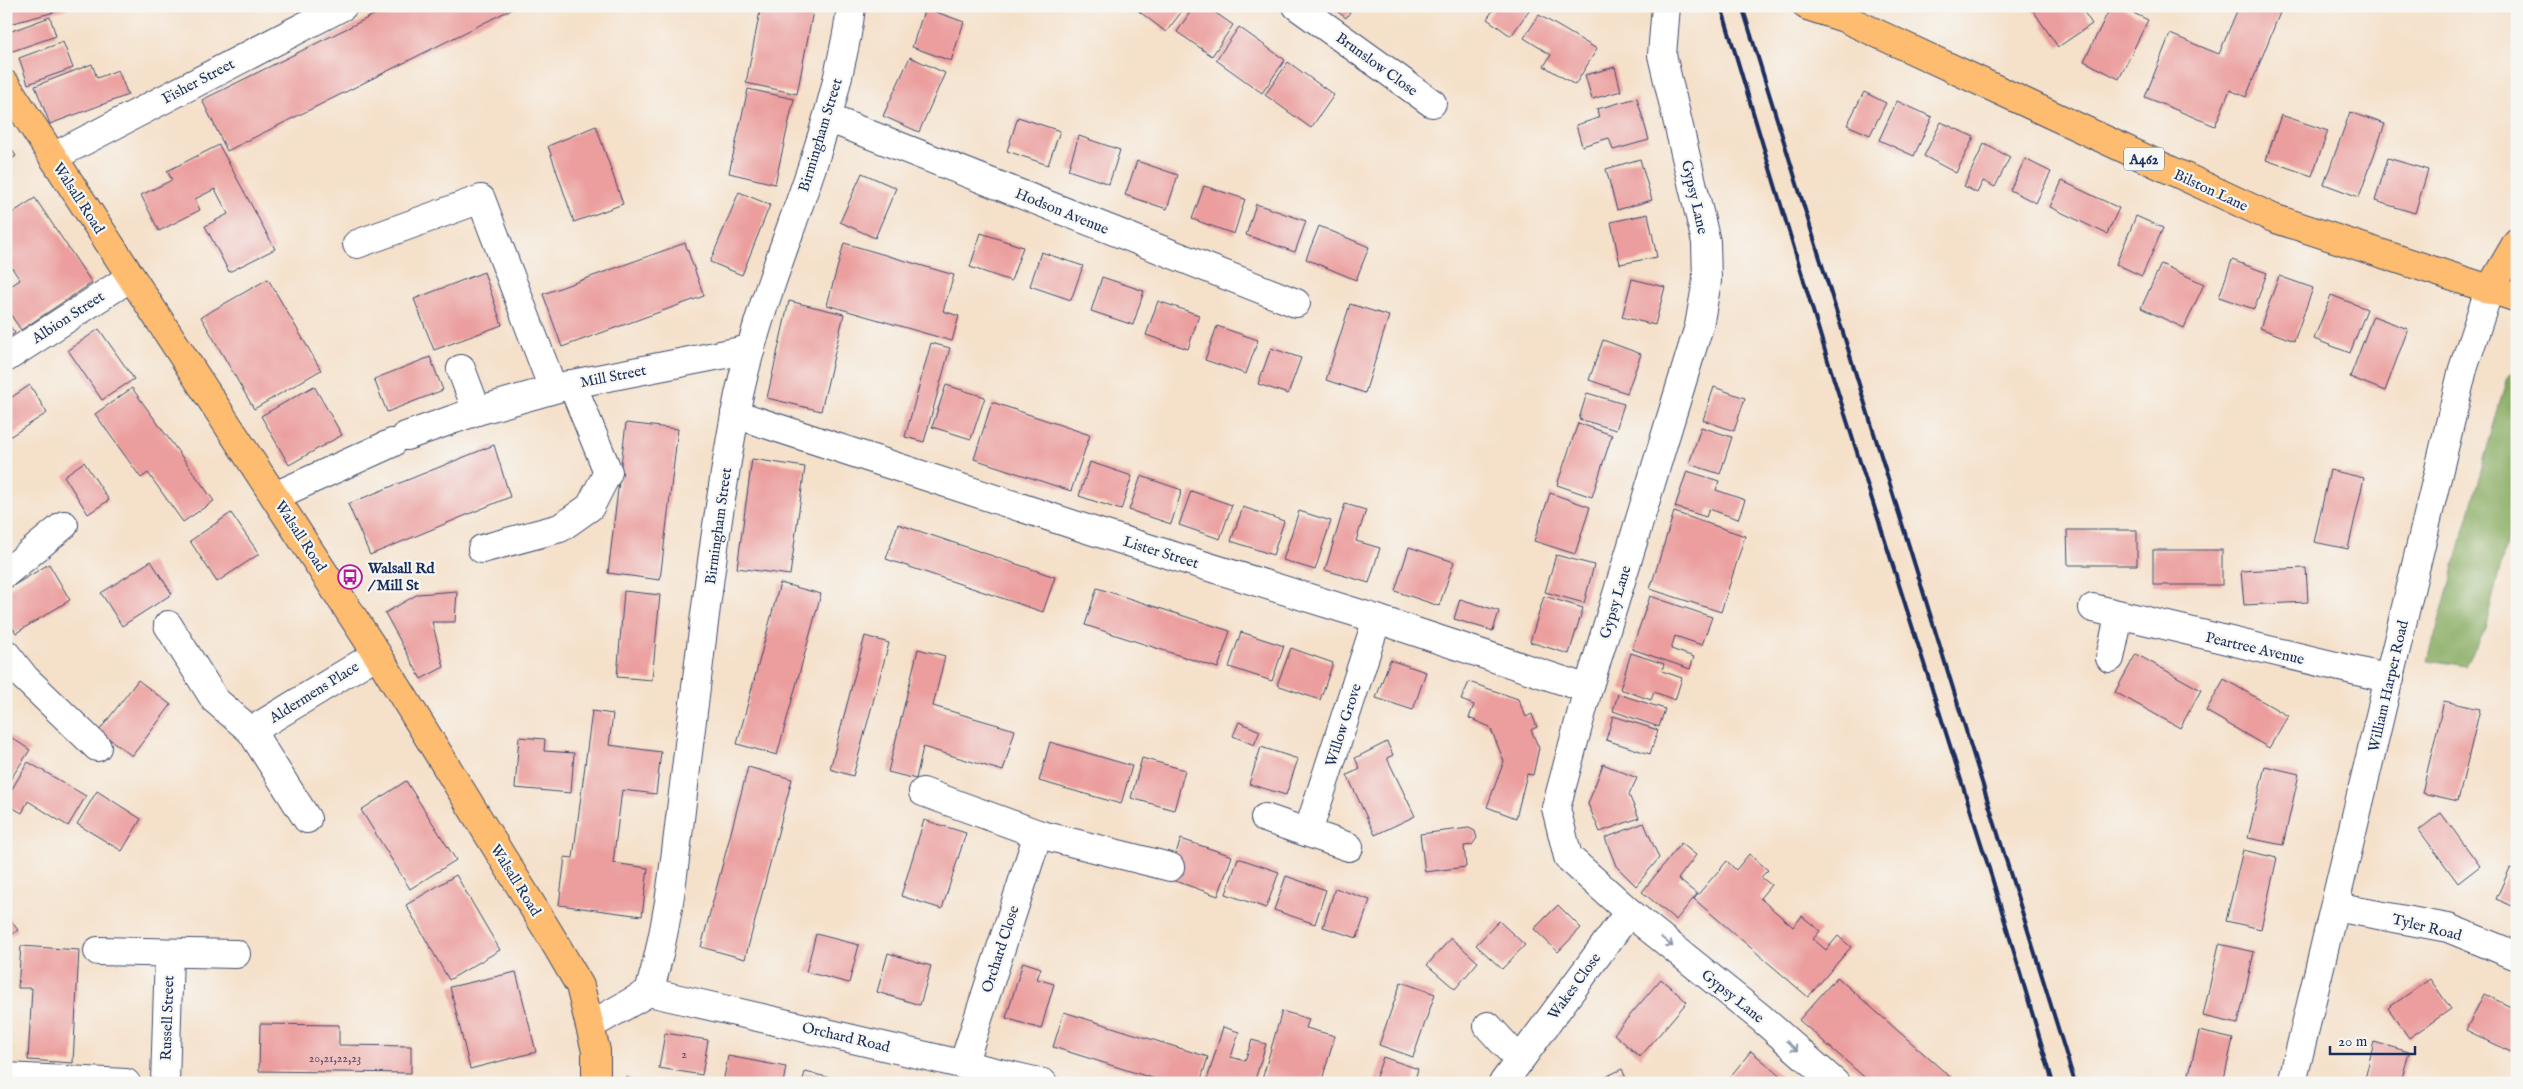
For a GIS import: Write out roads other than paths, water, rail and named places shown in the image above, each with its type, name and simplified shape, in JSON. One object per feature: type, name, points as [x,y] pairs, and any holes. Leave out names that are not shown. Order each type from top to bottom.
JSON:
[{"type":"main road","name":"Bilston Lane","points":[[1807,6],[1844,18],[2273,218],[2517,298]]},
{"type":"main road","name":"Walsall Road","points":[[7,89],[377,654],[549,933],[580,986],[596,1051],[596,1083]]},
{"type":"main road","points":[[2489,290],[2517,242]]},
{"type":"street","name":"Fisher Street","points":[[53,158],[343,6]]},
{"type":"street","name":"Birmingham Street","points":[[649,992],[660,954],[670,893],[708,594],[735,414],[751,349],[828,118],[850,25],[851,6]]},
{"type":"street","name":"Brunslow Close","points":[[1297,6],[1432,103]]},
{"type":"street","name":"Gypsy Lane","points":[[1666,6],[1662,55],[1706,242],[1707,281],[1699,326],[1588,689],[1556,808],[1568,857],[1629,912],[1761,1018],[1835,1083]]},
{"type":"street","name":"Hodson Avenue","points":[[828,118],[1296,303]]},
{"type":"street","points":[[357,244],[482,198],[563,387],[608,472],[590,507],[560,528],[482,549]]},
{"type":"street","name":"Albion Street","points":[[6,358],[131,277]]},
{"type":"street","name":"William Harper Road","points":[[2292,1083],[2336,907],[2463,369],[2489,290]]},
{"type":"street","name":"Mill Street","points":[[275,496],[399,440],[477,411],[563,387],[751,349]]},
{"type":"street","points":[[462,369],[477,411]]},
{"type":"street","name":"Lister Street","points":[[735,414],[1094,532],[1377,619],[1588,689]]},
{"type":"street","points":[[6,573],[64,525]]},
{"type":"street","name":"Peartree Avenue","points":[[2093,608],[2119,616],[2390,679]]},
{"type":"street","points":[[2110,658],[2119,616]]},
{"type":"street","name":"Willow Grove","points":[[1308,832],[1377,619]]},
{"type":"street","points":[[168,625],[215,700],[251,731],[307,819]]},
{"type":"street","points":[[6,654],[25,678],[97,747]]},
{"type":"street","name":"Aldermens Place","points":[[251,731],[377,654]]},
{"type":"street","points":[[923,792],[1038,834],[1170,866]]},
{"type":"street","points":[[1265,818],[1349,847]]},
{"type":"street","name":"Orchard Close","points":[[963,1065],[1038,834]]},
{"type":"street","name":"Tyler Road","points":[[2336,907],[2448,928],[2517,956]]},
{"type":"street","name":"Wakes Close","points":[[1504,1083],[1629,912]]},
{"type":"street","points":[[98,951],[236,954]]},
{"type":"street","name":"Russell Street","points":[[165,1083],[169,953]]},
{"type":"street","points":[[591,1025],[649,992]]},
{"type":"street","name":"Orchard Road","points":[[649,992],[1043,1083]]},
{"type":"street","points":[[1488,1026],[1519,1060]]},
{"type":"street","points":[[6,1077],[126,1083]]},
{"type":"railway","points":[[1721,6],[1829,364],[1992,878],[2053,1083]]},
{"type":"railway","points":[[1742,6],[2075,1083]]},
{"type":"place","name":"Walsall Rd / Mill St","points":[[350,577]]}]
